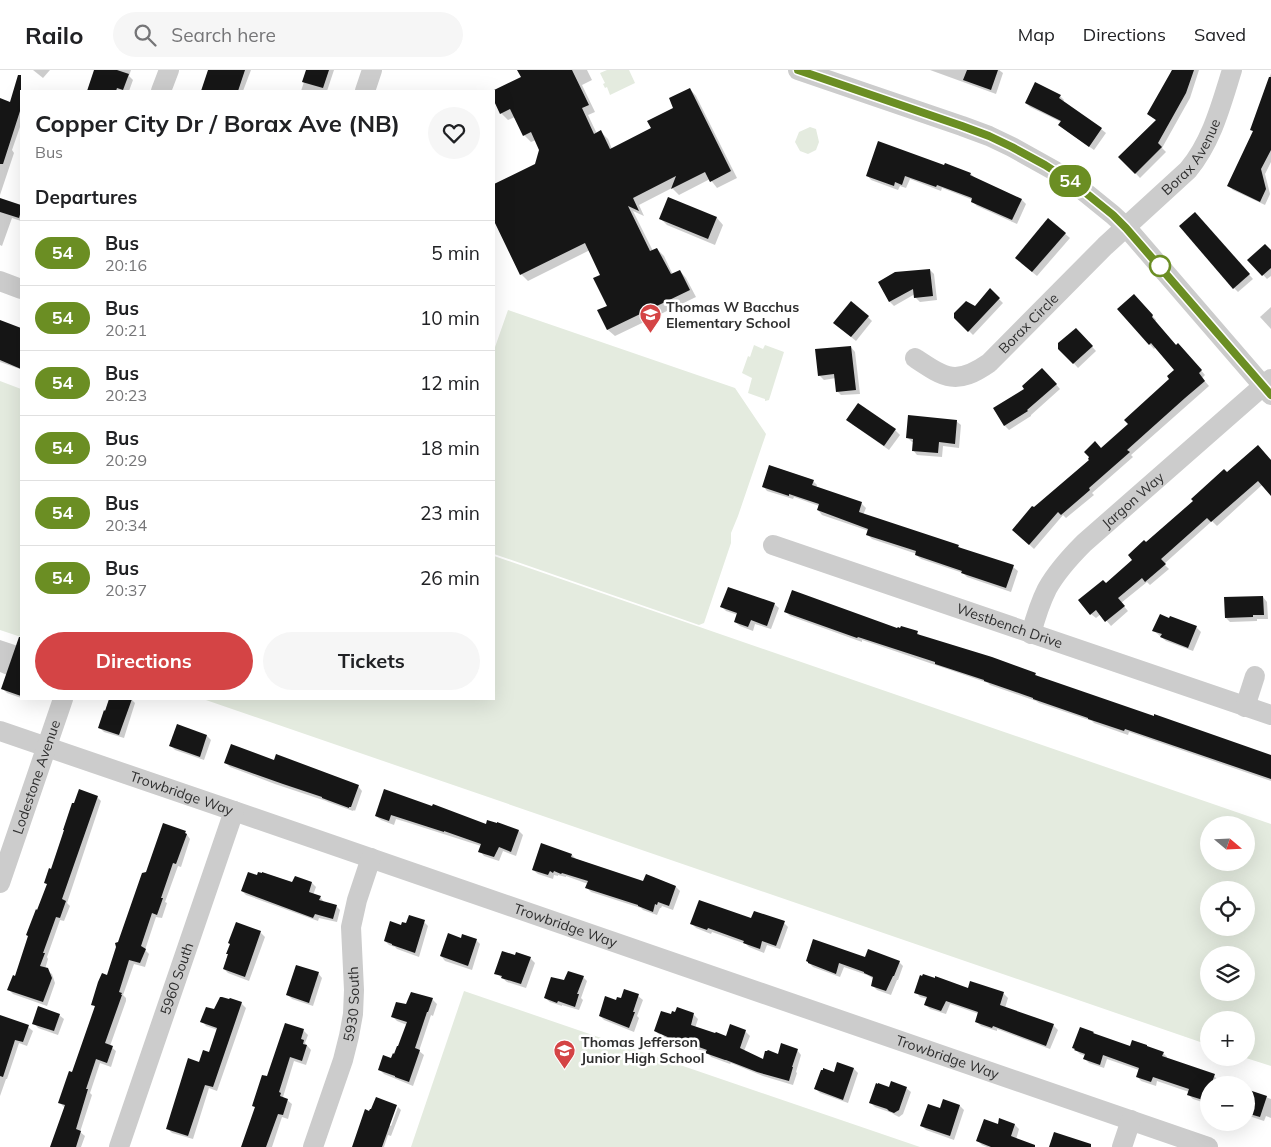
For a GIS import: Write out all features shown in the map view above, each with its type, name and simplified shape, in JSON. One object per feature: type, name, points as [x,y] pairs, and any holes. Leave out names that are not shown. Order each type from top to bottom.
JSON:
[{"type":"street","points":[[161,90],[169,70]]},
{"type":"street","points":[[365,90],[372,70]]},
{"type":"street","points":[[798,70],[989,136],[1055,171],[1076,185],[1126,228],[1268,387]]},
{"type":"street","name":"Borax Avenue","points":[[1126,228],[1188,170],[1198,158],[1211,132],[1232,70]]},
{"type":"street","name":"Borax Circle","points":[[915,358],[946,376],[963,377],[977,372],[989,363],[1105,246],[1126,228]]},
{"type":"street","points":[[0,281],[20,289]]},
{"type":"street","name":"Jargon Way","points":[[1030,634],[1047,590],[1068,559],[1091,536],[1268,387]]},
{"type":"street","name":"Westbench Drive","points":[[774,545],[1271,716]]},
{"type":"street","points":[[1245,707],[1256,676]]},
{"type":"street","name":"Lodestone Avenue","points":[[0,883],[63,700]]},
{"type":"street","name":"Trowbridge Way","points":[[0,731],[1208,1147]]},
{"type":"street","name":"5960 South","points":[[119,1147],[234,811]]},
{"type":"street","name":"5930 South","points":[[313,1147],[343,1060],[349,1036],[353,1014],[354,990],[352,927],[357,900],[371,858]]},
{"type":"street","points":[[1122,1147],[1131,1120]]},
{"type":"shaded area","points":[[607,70],[629,70],[635,83],[610,95],[607,87],[605,88],[603,84],[605,83],[600,73]]},
{"type":"shaded area","points":[[810,127],[816,129],[819,142],[816,150],[808,154],[800,151],[795,142],[799,132]]},
{"type":"shaded area","points":[[508,310],[735,388],[766,434],[731,533],[731,543],[704,623],[699,625],[495,554],[495,347]]},
{"type":"shaded area","points":[[754,345],[763,349],[765,345],[784,352],[769,400],[765,401],[765,399],[748,393],[752,378],[742,373]]},
{"type":"shaded area","points":[[0,381],[20,389],[20,637],[0,630]]},
{"type":"shaded area","points":[[495,556],[1248,816],[1200,816],[1200,871],[1255,871],[1255,818],[1271,824],[1271,1066],[1255,1061],[1255,1011],[1200,1011],[1200,1042],[206,700],[495,700]]},
{"type":"shaded area","name":"Thomas Jefferson Junior High School","points":[[464,991],[920,1147],[411,1147]]},
{"type":"building","points":[[94,70],[117,70],[129,74],[123,90],[117,88],[116,90],[87,90]]},
{"type":"building","points":[[208,70],[245,70],[238,90],[201,90]]},
{"type":"building","points":[[306,70],[329,70],[323,88],[302,82]]},
{"type":"building","name":"Thomas W Bacchus Elementary School","points":[[517,70],[572,70],[589,105],[582,108],[594,134],[601,130],[610,149],[651,128],[647,121],[673,108],[669,98],[690,88],[731,171],[710,182],[705,172],[671,189],[676,176],[633,198],[639,211],[628,206],[650,251],[657,248],[671,274],[680,270],[690,290],[607,330],[597,310],[607,306],[593,278],[600,275],[585,243],[520,275],[495,223],[495,184],[535,164],[539,150],[531,132],[523,136],[510,109],[500,114],[495,103],[494,90],[521,77]]},
{"type":"building","points":[[967,70],[998,70],[991,90],[963,80]]},
{"type":"building","points":[[1172,70],[1194,70],[1186,93],[1158,143],[1162,147],[1135,174],[1118,157],[1156,120],[1147,114]]},
{"type":"building","points":[[18,75],[21,75],[20,111],[3,164],[0,164],[0,98],[10,102]]},
{"type":"building","points":[[1269,77],[1271,77],[1271,150],[1261,169],[1266,189],[1260,202],[1227,186],[1253,131],[1250,130]]},
{"type":"building","points":[[1035,82],[1061,95],[1059,98],[1102,128],[1089,147],[1058,125],[1061,121],[1025,103]]},
{"type":"building","points":[[878,141],[971,173],[970,175],[1022,199],[1012,220],[971,202],[972,198],[937,185],[936,187],[905,176],[902,185],[895,182],[894,186],[866,176]]},
{"type":"building","points":[[668,197],[717,217],[708,239],[659,219]]},
{"type":"building","points":[[0,198],[20,205],[19,218],[0,212]]},
{"type":"building","points":[[1195,212],[1250,274],[1233,289],[1179,226]]},
{"type":"building","points":[[1048,218],[1066,233],[1032,272],[1015,258]]},
{"type":"building","points":[[1265,244],[1271,250],[1271,268],[1262,276],[1247,260]]},
{"type":"building","points":[[930,269],[933,296],[914,298],[913,289],[889,302],[878,282],[895,272]]},
{"type":"building","points":[[990,288],[1000,298],[968,332],[954,318],[954,313],[966,301],[975,306]]},
{"type":"building","points":[[1134,294],[1176,345],[1178,343],[1202,370],[1199,373],[1205,381],[1127,450],[1130,452],[1089,488],[1090,490],[1061,515],[1058,512],[1029,545],[1012,530],[1032,506],[1034,507],[1089,460],[1089,457],[1084,452],[1095,441],[1101,448],[1128,424],[1124,420],[1169,379],[1167,376],[1174,370],[1151,343],[1149,345],[1117,309]]},
{"type":"building","points":[[851,301],[869,316],[851,337],[833,323]]},
{"type":"building","points":[[0,320],[20,328],[20,369],[0,360]]},
{"type":"building","points":[[1076,328],[1093,346],[1073,364],[1058,349],[1058,343]]},
{"type":"building","points":[[851,346],[856,390],[836,392],[834,374],[818,376],[815,349]]},
{"type":"building","points":[[1042,368],[1057,384],[1028,411],[1004,426],[993,408],[1024,389],[1022,386]]},
{"type":"building","points":[[858,403],[896,429],[884,446],[846,420]]},
{"type":"building","points":[[908,415],[957,420],[955,444],[939,442],[938,453],[912,451],[913,439],[906,438]]},
{"type":"building","points":[[1258,445],[1271,460],[1271,496],[1258,481],[1211,522],[1207,518],[1161,559],[1166,564],[1145,582],[1142,578],[1118,598],[1125,606],[1105,622],[1096,610],[1090,615],[1078,600],[1103,580],[1106,583],[1132,560],[1128,555],[1144,540],[1146,542],[1193,501],[1191,499],[1224,469],[1227,472]]},
{"type":"building","points":[[769,465],[814,480],[812,485],[862,502],[859,512],[1014,565],[1006,588],[915,555],[916,551],[866,535],[868,529],[817,510],[819,504],[762,487]]},
{"type":"building","points":[[728,587],[775,603],[767,626],[751,620],[748,627],[734,622],[737,613],[720,607]]},
{"type":"building","points":[[792,590],[897,628],[901,626],[918,631],[917,634],[992,657],[1036,673],[1035,675],[1271,755],[1271,779],[1125,729],[1124,731],[1088,719],[984,680],[935,664],[935,662],[857,638],[784,612]]},
{"type":"building","points":[[1263,596],[1264,615],[1225,618],[1224,597]]},
{"type":"building","points":[[1160,614],[1197,626],[1188,648],[1160,637],[1162,634],[1152,631]]},
{"type":"building","points":[[19,637],[20,637],[20,696],[1,689]]},
{"type":"building","points":[[109,700],[132,700],[119,735],[98,728]]},
{"type":"building","points":[[177,724],[207,735],[200,757],[169,746]]},
{"type":"building","points":[[231,744],[274,760],[276,754],[359,785],[351,807],[349,808],[224,763]]},
{"type":"building","points":[[79,789],[98,796],[62,899],[66,901],[60,918],[56,917],[43,953],[45,953],[40,966],[48,968],[52,978],[43,1002],[7,990],[13,975],[15,976],[28,936],[26,935],[47,884],[44,883],[49,868],[51,869],[72,803],[74,803]]},
{"type":"building","points":[[384,789],[432,806],[433,804],[486,824],[487,820],[519,830],[511,852],[499,847],[494,857],[478,852],[481,844],[444,831],[391,815],[389,821],[375,816]]},
{"type":"building","points":[[163,823],[186,831],[185,833],[187,834],[176,864],[173,863],[157,915],[152,913],[141,946],[146,949],[140,963],[129,960],[119,992],[122,995],[105,1043],[113,1046],[107,1063],[96,1059],[76,1129],[81,1131],[76,1147],[50,1147],[65,1105],[58,1103],[69,1071],[72,1072],[95,1006],[91,1005],[98,982],[102,973],[107,975],[116,947],[115,943],[118,942],[142,873],[146,872]]},
{"type":"building","points":[[541,843],[572,854],[571,857],[643,881],[646,874],[676,886],[669,906],[658,902],[657,905],[655,904],[653,912],[638,905],[585,888],[588,881],[554,871],[553,873],[550,871],[548,875],[532,870]]},
{"type":"building","points":[[248,872],[257,875],[258,872],[262,872],[292,882],[295,876],[312,882],[309,892],[321,896],[319,900],[337,905],[333,919],[315,914],[313,918],[241,891]]},
{"type":"building","points":[[699,900],[751,918],[754,911],[785,921],[776,946],[762,941],[760,949],[708,928],[707,930],[690,924]]},
{"type":"building","points":[[409,915],[425,920],[415,953],[384,941],[390,921],[401,925],[402,922],[406,923]]},
{"type":"building","points":[[236,922],[261,931],[245,977],[223,969],[230,944],[228,943]]},
{"type":"building","points":[[448,933],[461,938],[462,934],[477,939],[468,966],[440,956]]},
{"type":"building","points":[[813,939],[865,957],[868,949],[900,961],[886,991],[871,986],[873,977],[839,963],[836,974],[808,963],[806,961]]},
{"type":"building","points":[[502,951],[515,955],[516,952],[531,957],[521,984],[494,974]]},
{"type":"building","points":[[296,965],[319,972],[309,1003],[286,995]]},
{"type":"building","points":[[568,971],[584,976],[577,994],[579,994],[575,1007],[544,998],[551,977],[564,980]]},
{"type":"building","points":[[923,974],[935,978],[935,976],[968,988],[970,981],[1004,992],[1000,1005],[1054,1024],[1046,1046],[993,1026],[992,1028],[975,1022],[978,1012],[946,1001],[941,1011],[924,1005],[927,997],[914,993],[920,975],[922,976]]},
{"type":"building","points":[[624,989],[639,994],[629,1028],[599,1016],[605,996],[616,1000],[617,997],[621,998]]},
{"type":"building","points":[[411,992],[433,998],[415,1048],[420,1050],[409,1082],[378,1070],[383,1055],[391,1058],[394,1054],[407,1022],[391,1017],[396,1002],[406,1004]]},
{"type":"building","points":[[220,997],[242,1002],[213,1087],[205,1085],[188,1136],[166,1129],[188,1058],[199,1062],[203,1050],[209,1052],[217,1028],[200,1022],[206,1007],[214,1009]]},
{"type":"building","points":[[38,1006],[60,1014],[54,1031],[32,1024]]},
{"type":"building","points":[[677,1007],[694,1013],[691,1025],[715,1033],[726,1036],[730,1024],[746,1030],[740,1048],[763,1059],[765,1051],[768,1050],[778,1054],[781,1043],[798,1049],[789,1081],[757,1072],[705,1053],[707,1050],[654,1031],[661,1011],[671,1014],[672,1011],[675,1012]]},
{"type":"building","points":[[0,1015],[29,1025],[23,1042],[15,1040],[3,1077],[0,1076]]},
{"type":"building","points":[[285,1023],[304,1029],[301,1039],[304,1040],[303,1044],[307,1045],[302,1061],[290,1057],[279,1092],[281,1093],[280,1096],[288,1099],[283,1115],[278,1114],[266,1147],[241,1147],[255,1107],[252,1106],[262,1075],[267,1076]]},
{"type":"building","points":[[1080,1027],[1130,1046],[1132,1040],[1147,1045],[1164,1052],[1162,1056],[1215,1074],[1214,1076],[1200,1076],[1200,1099],[1187,1095],[1189,1089],[1153,1077],[1151,1082],[1136,1077],[1139,1068],[1103,1055],[1100,1065],[1083,1059],[1085,1054],[1072,1048]]},
{"type":"building","points":[[837,1062],[854,1068],[843,1100],[814,1089],[821,1070],[823,1068],[834,1072]]},
{"type":"building","points":[[891,1081],[907,1087],[899,1110],[894,1113],[869,1103],[876,1083],[889,1087]]},
{"type":"building","points":[[1255,1092],[1267,1096],[1260,1117],[1255,1116]]},
{"type":"building","points":[[376,1097],[397,1105],[382,1147],[352,1147],[365,1109],[369,1111],[371,1109]]},
{"type":"building","points":[[943,1099],[960,1105],[950,1136],[920,1126],[928,1104],[940,1108]]},
{"type":"building","points":[[999,1118],[1015,1124],[1011,1136],[1035,1145],[1035,1147],[991,1147],[976,1141],[984,1119],[998,1124]]},
{"type":"building","points":[[1054,1132],[1091,1144],[1091,1147],[1049,1147]]},
{"type":"bus line","name":"54","points":[[798,70],[989,136],[1034,159],[1076,185],[1126,228],[1271,395]]},
{"type":"place","name":"Thomas W Bacchus Elementary School","points":[[650,334]]},
{"type":"place","name":"Thomas Jefferson Junior High School","points":[[565,1069]]}]
